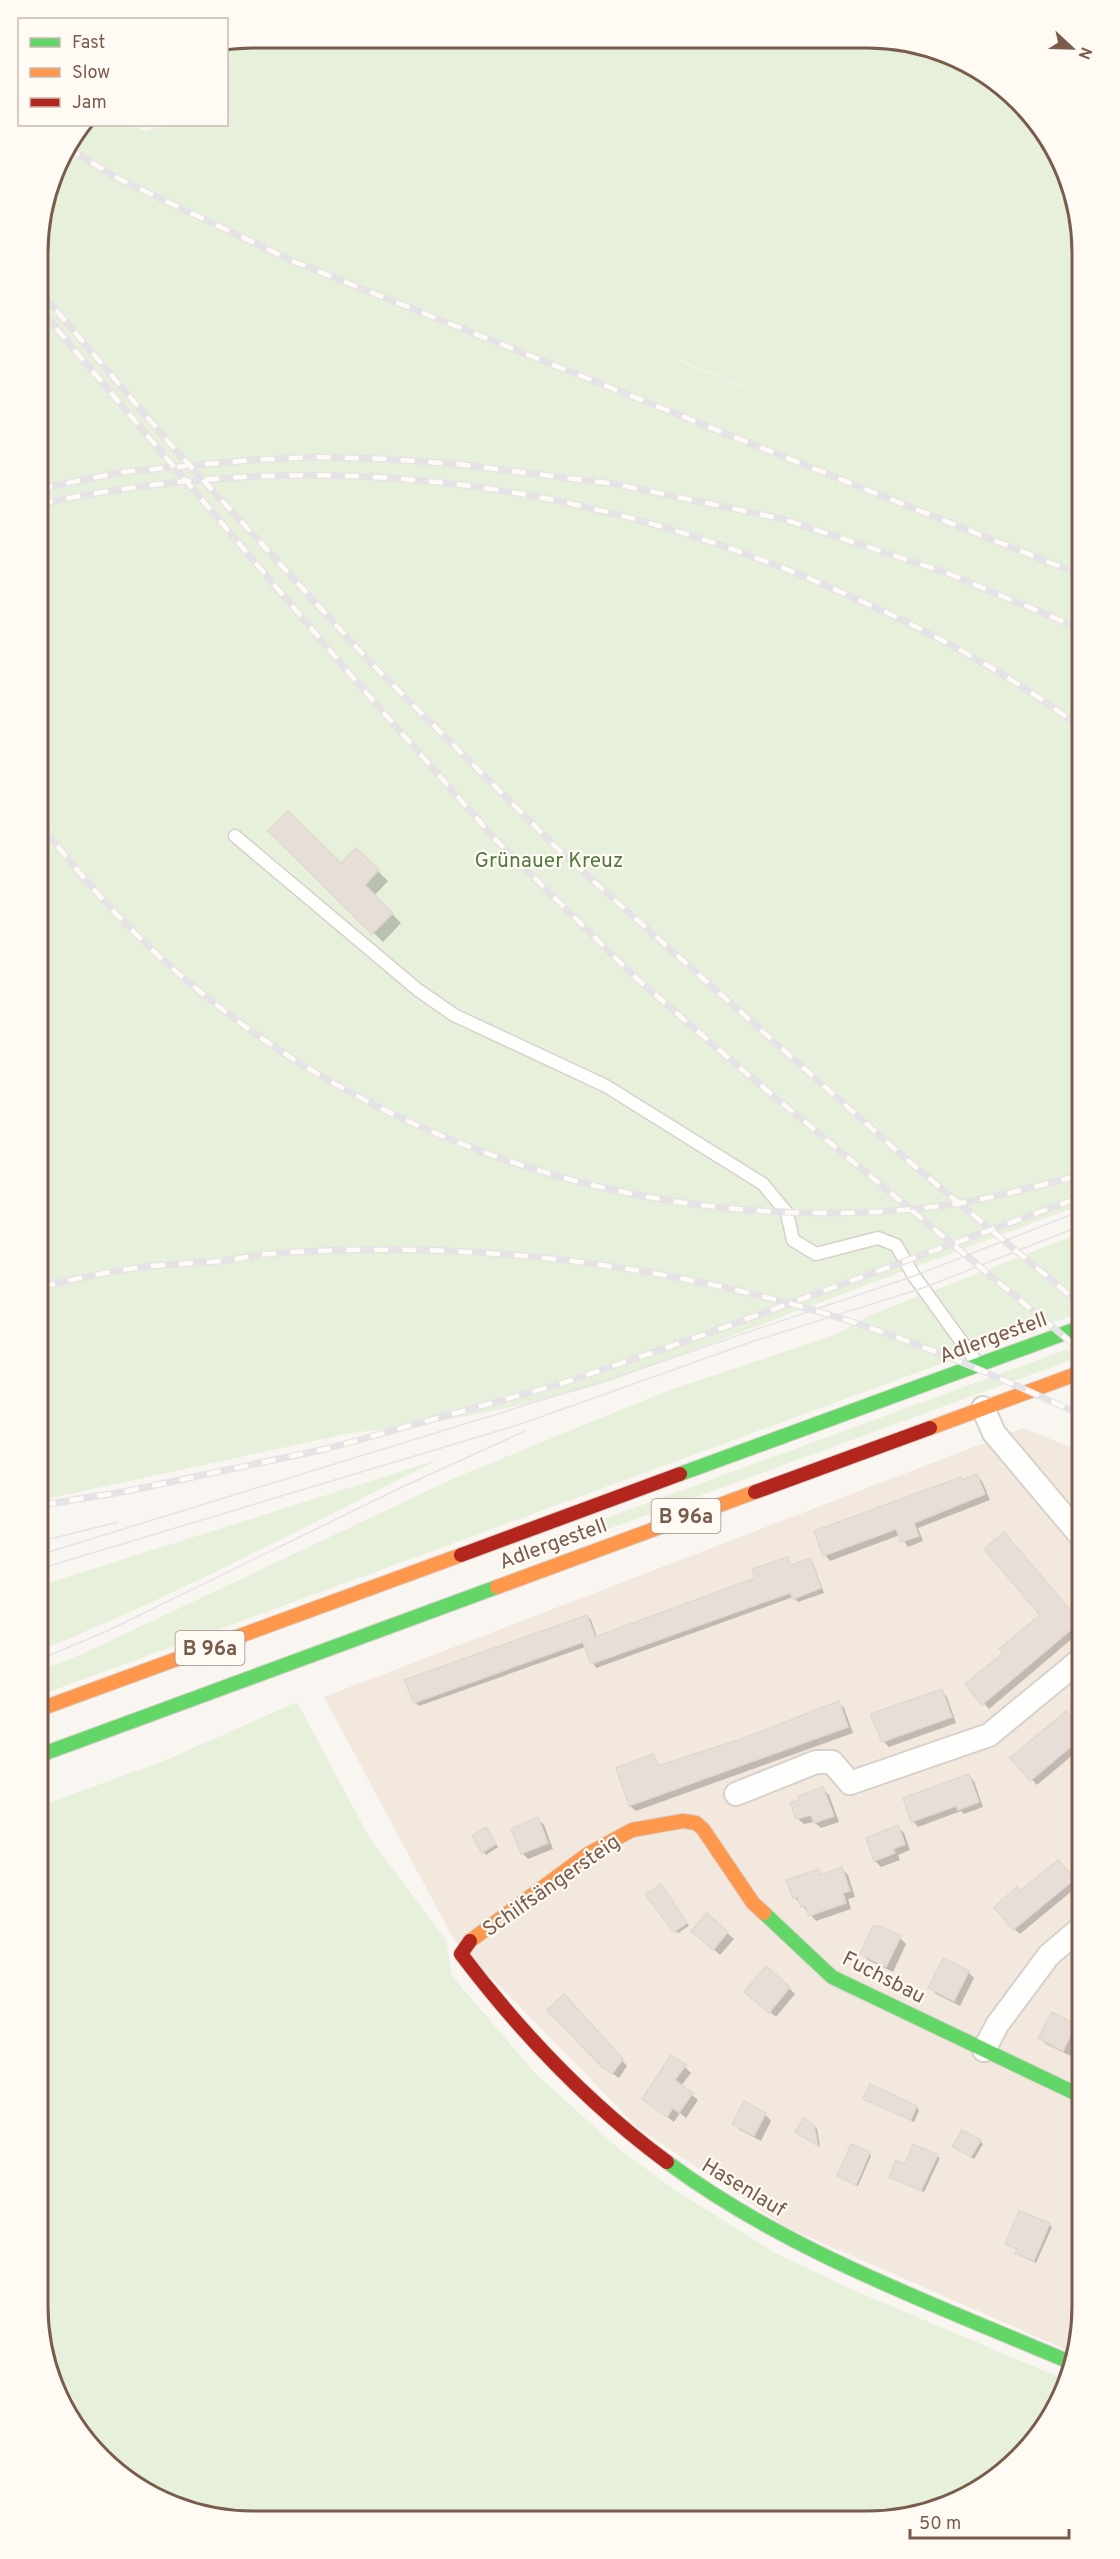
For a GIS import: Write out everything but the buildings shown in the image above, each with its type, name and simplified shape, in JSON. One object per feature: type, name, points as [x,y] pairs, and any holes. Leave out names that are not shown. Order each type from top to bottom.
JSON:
[{"type":"main road","name":"Adlergestell","points":[[48,1706],[378,1592],[1072,1330]]},
{"type":"main road","name":"Adlergestell","points":[[48,1752],[388,1621],[1072,1376]]},
{"type":"main road","name":"Schilfsängersteig","points":[[461,1954],[466,1944],[588,1854],[632,1830],[683,1821]]},
{"type":"main road","name":"Fuchsbau","points":[[683,1821],[696,1823],[703,1829],[753,1903],[832,1977],[1072,2092]]},
{"type":"main road","name":"Hasenlauf","points":[[461,1954],[505,2012],[557,2070],[633,2139],[688,2178],[773,2230],[849,2267],[1064,2360]]},
{"type":"street","points":[[983,1408],[994,1433],[1072,1526]]},
{"type":"street","points":[[736,1794],[816,1762],[832,1762],[850,1784],[989,1735],[1072,1667]]},
{"type":"street","points":[[984,2050],[997,2025],[1049,1955],[1072,1936]]},
{"type":"lane","points":[[235,836],[418,990],[454,1016],[606,1086],[763,1184],[788,1213],[793,1240],[816,1254],[878,1238],[896,1245],[914,1276],[978,1364]]},
{"type":"shaded area","points":[[1023,1428],[1072,1448],[1072,2320],[1067,2350],[786,2227],[638,2128],[453,1938],[324,1697]]},
{"type":"green space","name":"Grünauer Kreuz","points":[[239,48],[867,48],[894,50],[933,59],[970,75],[992,90],[1030,128],[1045,150],[1065,200],[1072,253],[1072,1208],[608,1382],[480,1414],[350,1433],[48,1499],[48,239],[55,200],[64,174],[75,150],[90,128],[92,126],[136,126],[144,131],[163,126],[228,126],[228,50]],"holes":[[[677,359],[968,481],[677,360]]]},
{"type":"green space","points":[[1072,1236],[1072,1316],[48,1692],[48,1667],[80,1655],[459,1476],[667,1391],[837,1334],[871,1315]]},
{"type":"green space","points":[[1072,1348],[1072,1360],[540,1554],[545,1544],[560,1535]]},
{"type":"green space","points":[[440,1459],[144,1606],[48,1647],[48,1583]]},
{"type":"green space","points":[[297,1702],[369,1837],[446,1940],[452,1976],[535,2073],[619,2149],[672,2188],[775,2253],[853,2290],[1059,2377],[1045,2409],[1030,2431],[992,2469],[970,2484],[920,2504],[867,2511],[253,2511],[213,2507],[187,2500],[150,2484],[128,2469],[90,2431],[75,2409],[55,2359],[50,2333],[48,2306],[48,1803],[166,1760]]},
{"type":"tram line","points":[[48,1552],[604,1381],[914,1276],[1072,1214]]},
{"type":"tram line","points":[[48,1566],[518,1425],[754,1341],[923,1288],[1072,1229]]},
{"type":"tram line","points":[[48,1656],[107,1631],[400,1488],[525,1431]]},
{"type":"tram line","points":[[48,1540],[118,1522]]},
{"type":"railway","points":[[74,152],[121,180],[295,262],[1072,571]]},
{"type":"railway","points":[[48,301],[171,445],[370,662],[562,853],[906,1159],[1072,1297]]},
{"type":"railway","points":[[48,319],[362,688],[496,840],[635,977],[740,1068],[1072,1343]]},
{"type":"railway","points":[[48,487],[122,472],[313,457],[456,464],[615,484],[783,519],[947,573],[1072,625]]},
{"type":"railway","points":[[48,502],[143,486],[246,477],[347,476],[448,483],[547,499],[646,522],[745,554],[843,593],[964,652],[1021,686],[1072,721]]},
{"type":"railway","points":[[48,834],[123,921],[218,1006],[309,1068],[406,1120],[508,1161],[614,1190],[723,1208],[832,1213],[941,1206],[1010,1193],[1072,1178]]},
{"type":"railway","points":[[48,1504],[128,1491],[330,1448],[560,1384],[692,1339],[1072,1200]]},
{"type":"railway","points":[[48,1286],[138,1268],[280,1253],[417,1250],[553,1259],[687,1280],[754,1294],[820,1312],[886,1333],[951,1358],[1072,1411]]},
{"type":"traffic: fast","points":[[680,1474],[1072,1331]]},
{"type":"traffic: fast","points":[[48,1752],[497,1587]]},
{"type":"traffic: fast","points":[[764,1913],[832,1977],[1072,2092]]},
{"type":"traffic: fast","points":[[667,2162],[713,2194],[812,2250],[915,2297],[1064,2360]]},
{"type":"traffic: slow","points":[[930,1428],[1072,1376]]},
{"type":"traffic: slow","points":[[497,1587],[755,1492]]},
{"type":"traffic: slow","points":[[48,1706],[461,1555]]},
{"type":"traffic: slow","points":[[470,1941],[588,1854],[632,1830],[683,1821],[696,1823],[703,1829],[753,1903],[764,1913]]},
{"type":"traffic: jam","points":[[755,1492],[930,1428]]},
{"type":"traffic: jam","points":[[461,1555],[680,1474]]},
{"type":"traffic: jam","points":[[470,1941],[461,1954],[531,2039],[582,2091],[667,2162]]}]
